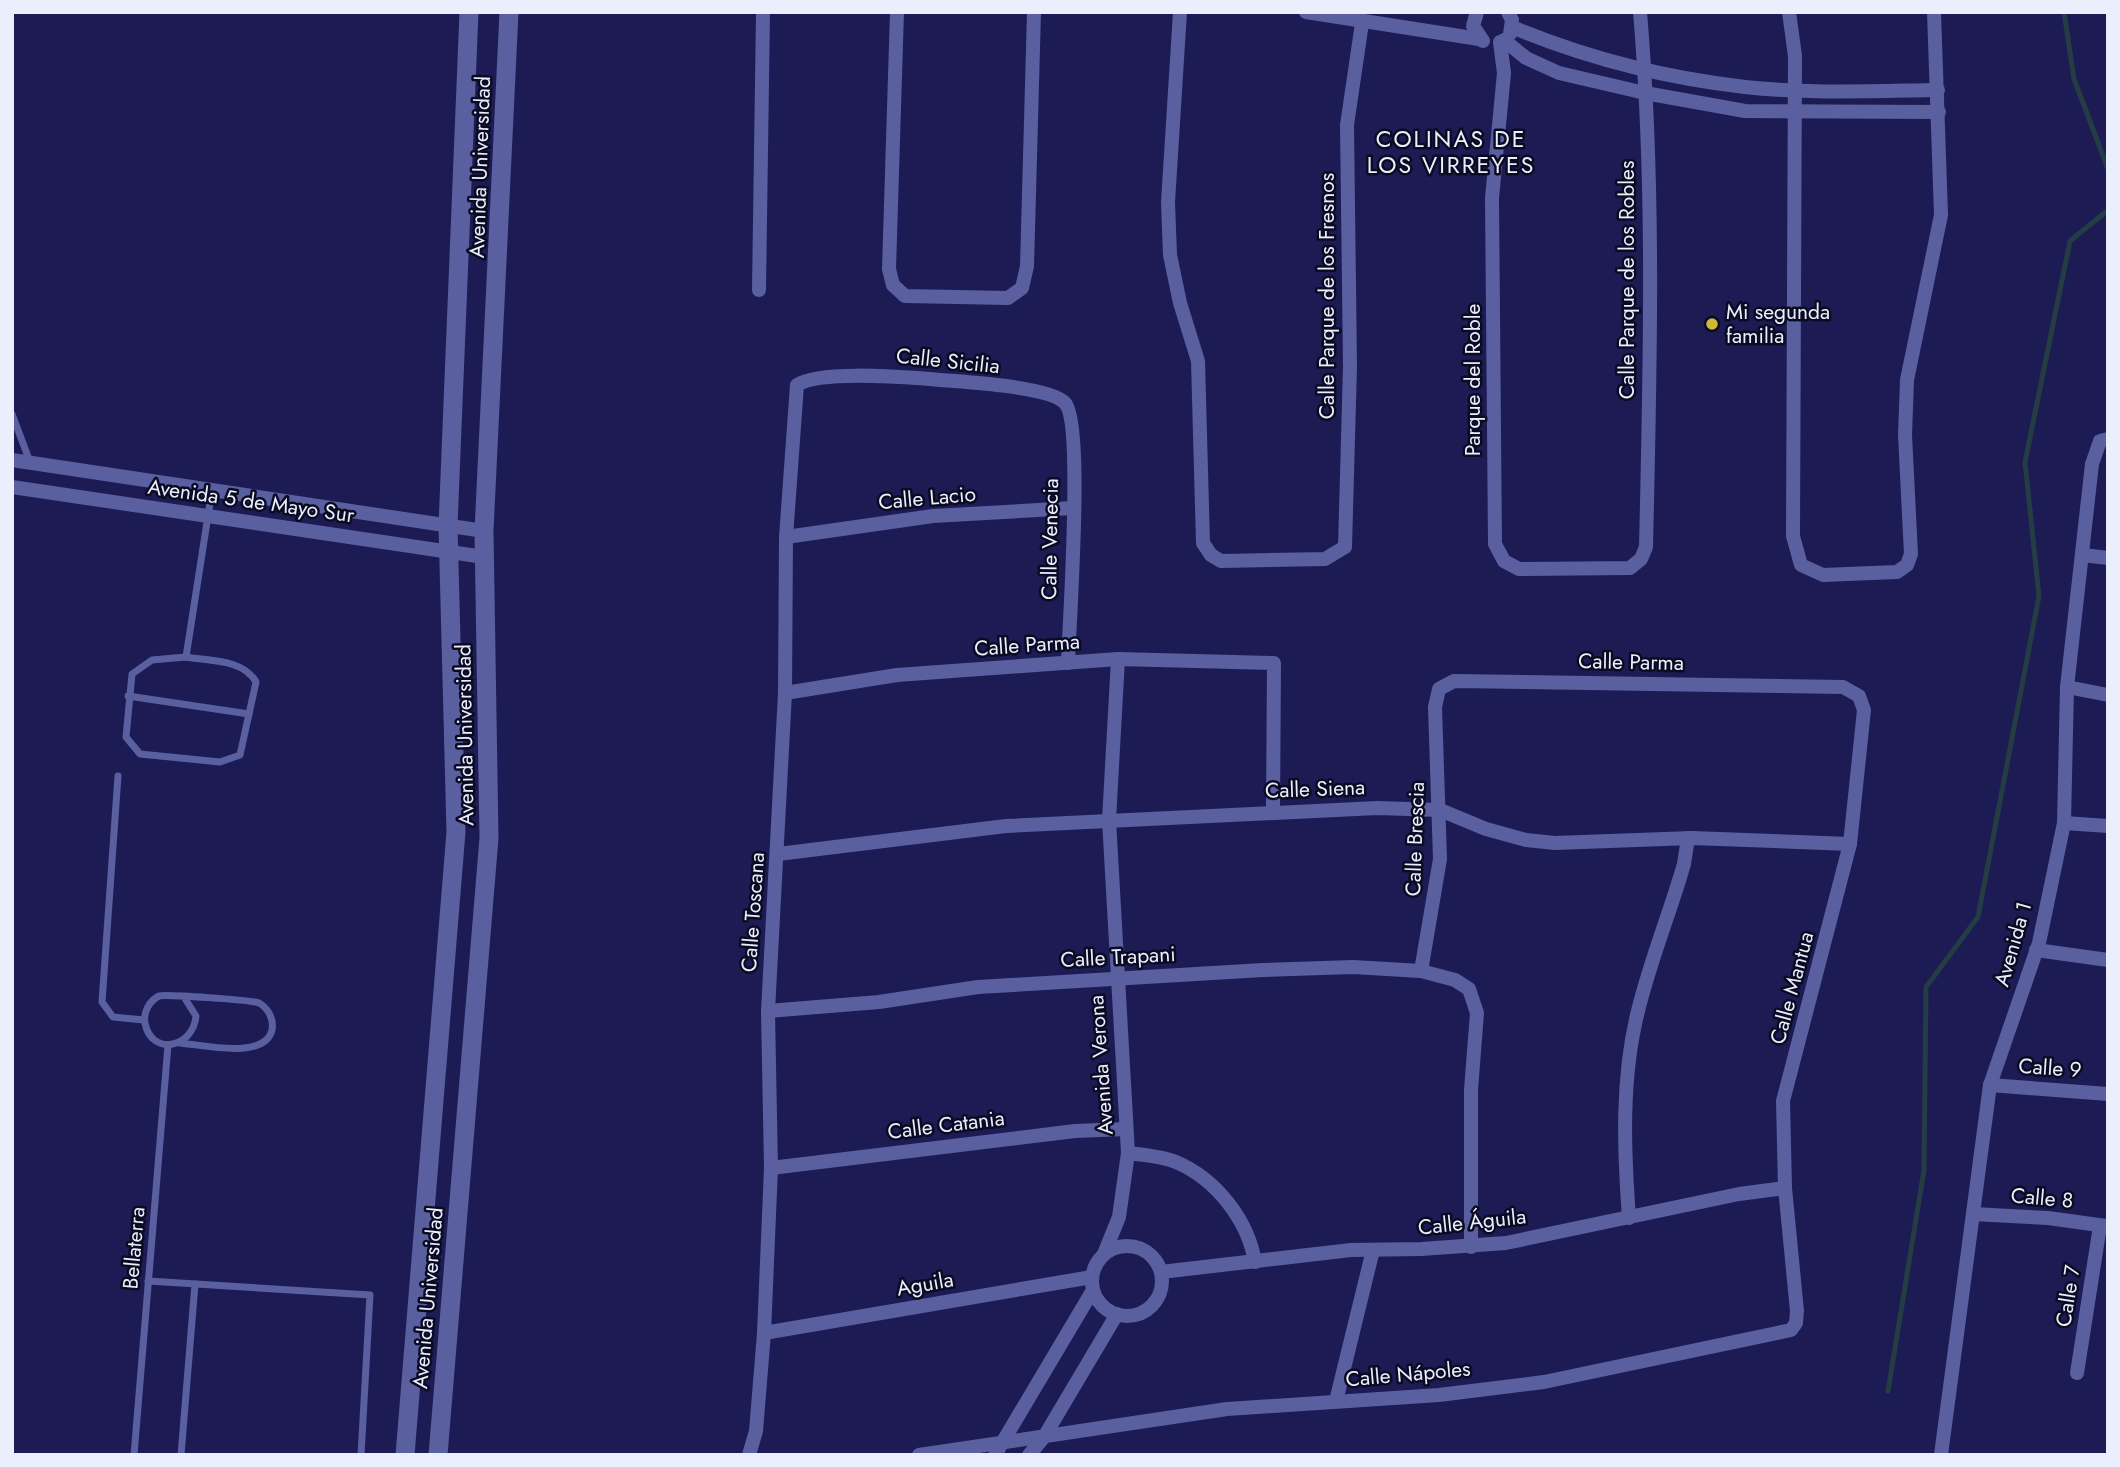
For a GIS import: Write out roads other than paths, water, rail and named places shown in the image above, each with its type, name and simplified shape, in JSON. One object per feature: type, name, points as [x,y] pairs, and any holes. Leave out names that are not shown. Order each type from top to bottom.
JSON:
[{"type":"main road","name":"Avenida Universidad","points":[[405,1455],[456,832],[448,526],[469,12]]},
{"type":"main road","name":"Avenida Universidad","points":[[438,1455],[489,838],[484,531],[509,12]]},
{"type":"street","points":[[758,290],[763,12]]},
{"type":"street","points":[[897,12],[889,269],[892,285],[905,296],[1009,298],[1023,288],[1027,267],[1034,12]]},
{"type":"street","name":"Calle Parque de los Fresnos","points":[[1180,12],[1168,202],[1170,242],[1180,303],[1198,361],[1203,543],[1211,555],[1222,561],[1325,559],[1345,547],[1348,534],[1347,125],[1362,23]]},
{"type":"street","points":[[1306,12],[1362,23],[1479,38],[1486,43],[1502,41],[1526,58],[1559,73],[1645,93],[1745,111],[1939,112]]},
{"type":"street","points":[[1508,12],[1512,27]]},
{"type":"street","name":"Calle Parque de los Robles","points":[[1640,12],[1651,256],[1646,547]]},
{"type":"street","points":[[1789,12],[1795,56],[1793,536],[1801,565],[1823,575],[1897,572],[1907,565],[1911,554],[1905,435],[1908,380],[1941,215],[1934,12]]},
{"type":"street","points":[[1472,15],[1479,38]]},
{"type":"street","points":[[1502,41],[1512,27]]},
{"type":"street","points":[[1512,27],[1580,53],[1746,87],[1794,90],[1938,90]]},
{"type":"street","name":"Parque del Roble","points":[[1502,41],[1504,73],[1492,198],[1495,544],[1504,561],[1519,569],[1630,568],[1641,559],[1646,547]]},
{"type":"street","name":"Calle Sicilia","points":[[809,380],[879,375],[989,384],[1047,393],[1064,402],[1072,416]]},
{"type":"street","name":"Calle Toscana","points":[[749,1455],[756,1431],[764,1333],[771,1168],[768,1011],[785,693],[786,537],[797,385],[809,380]]},
{"type":"street","name":"Calle Venecia","points":[[1068,663],[1073,508],[1072,416]]},
{"type":"street","name":"Avenida 1","points":[[1941,1455],[1990,1085],[2036,950],[2064,823],[2067,687],[2092,464],[2104,440]]},
{"type":"street","name":"Avenida 5 de Mayo Sur","points":[[12,460],[484,531]]},
{"type":"street","name":"Avenida 5 de Mayo Sur","points":[[12,487],[484,557]]},
{"type":"street","name":"Calle Lacio","points":[[786,537],[933,516],[1073,508]]},
{"type":"street","points":[[2083,555],[2108,558]]},
{"type":"street","name":"Calle Parma","points":[[785,693],[897,675],[1118,659],[1274,663],[1273,812]]},
{"type":"street","name":"Avenida Verona","points":[[1104,1254],[1119,1217],[1128,1153],[1108,820],[1118,659]]},
{"type":"street","name":"Calle Parma","points":[[1435,707],[1439,689],[1454,681],[1843,687]]},
{"type":"street","name":"Calle Mantua","points":[[1797,1311],[1785,1188],[1783,1101],[1850,844],[1864,710],[1859,696],[1843,687]]},
{"type":"street","points":[[2067,687],[2108,695]]},
{"type":"street","name":"Calle Brescia","points":[[1421,971],[1435,906],[1440,859],[1435,707]]},
{"type":"street","name":"Calle Siena","points":[[778,854],[933,833],[1108,820],[1377,808],[1440,810],[1486,829],[1526,840],[1555,843],[1688,838],[1850,844]]},
{"type":"street","points":[[2064,823],[2108,826]]},
{"type":"street","points":[[1629,1218],[1626,1119],[1631,1051],[1637,1014],[1685,864],[1688,838]]},
{"type":"street","points":[[2036,950],[2108,960]]},
{"type":"street","name":"Calle Trapani","points":[[768,1011],[879,1002],[978,987],[1116,978],[1353,967],[1421,971],[1455,979],[1469,989],[1477,1013],[1471,1090],[1471,1247]]},
{"type":"street","name":"Calle 9","points":[[1990,1085],[2108,1094]]},
{"type":"street","name":"Calle Catania","points":[[771,1168],[1074,1131],[1126,1129]]},
{"type":"street","points":[[1128,1153],[1176,1162],[1208,1181],[1240,1221],[1252,1244],[1255,1262]]},
{"type":"street","name":"Calle Águila","points":[[1161,1272],[1373,1250],[1471,1247],[1506,1243],[1739,1194],[1785,1188]]},
{"type":"street","name":"Calle 8","points":[[1973,1214],[2048,1218],[2104,1226]]},
{"type":"street","points":[[1119,1217],[1126,1246]]},
{"type":"street","name":"Calle 7","points":[[2077,1373],[2104,1226]]},
{"type":"street","points":[[995,1455],[1005,1442],[1093,1283],[1104,1254],[1126,1246],[1148,1253],[1161,1272],[1162,1282],[1154,1302],[1138,1314],[1117,1314],[1106,1309],[1093,1283]]},
{"type":"street","points":[[1336,1401],[1373,1250]]},
{"type":"street","name":"Aguila","points":[[764,1333],[1093,1283]]},
{"type":"street","name":"Calle Nápoles","points":[[919,1455],[1227,1409],[1439,1395],[1544,1382],[1724,1342],[1783,1333],[1796,1323],[1797,1311]]},
{"type":"street","points":[[1029,1455],[1044,1437],[1117,1314]]},
{"type":"lane","points":[[12,414],[30,463]]},
{"type":"lane","points":[[186,657],[212,489]]},
{"type":"lane","points":[[186,657],[236,664],[250,672],[256,682],[240,755],[233,760],[220,762],[139,754],[126,737],[128,696],[132,674],[152,660],[186,657]]},
{"type":"lane","points":[[128,696],[249,714]]},
{"type":"lane","points":[[118,776],[102,1002],[113,1017],[144,1020]]},
{"type":"lane","points":[[171,993],[184,997],[255,1002],[268,1010],[272,1026],[267,1041],[254,1049],[180,1043],[168,1045],[156,1041],[148,1032],[144,1020],[148,1007],[157,997],[171,993]]},
{"type":"lane","points":[[180,1043],[189,1036],[196,1016],[184,997]]},
{"type":"lane","name":"Bellaterra","points":[[134,1455],[168,1045]]},
{"type":"lane","points":[[148,1281],[370,1294],[361,1455]]},
{"type":"lane","points":[[181,1455],[195,1284]]},
{"type":"waterway","points":[[2064,12],[2074,79],[2108,169]]},
{"type":"waterway","points":[[1888,1391],[1924,1170],[1926,987],[1978,917],[2039,596],[2025,462],[2070,241],[2108,210]]},
{"type":"place","name":"Mi segunda familia","points":[[1712,324]]},
{"type":"district","name":"COLINAS DE LOS VIRREYES","points":[[1451,152]]}]
